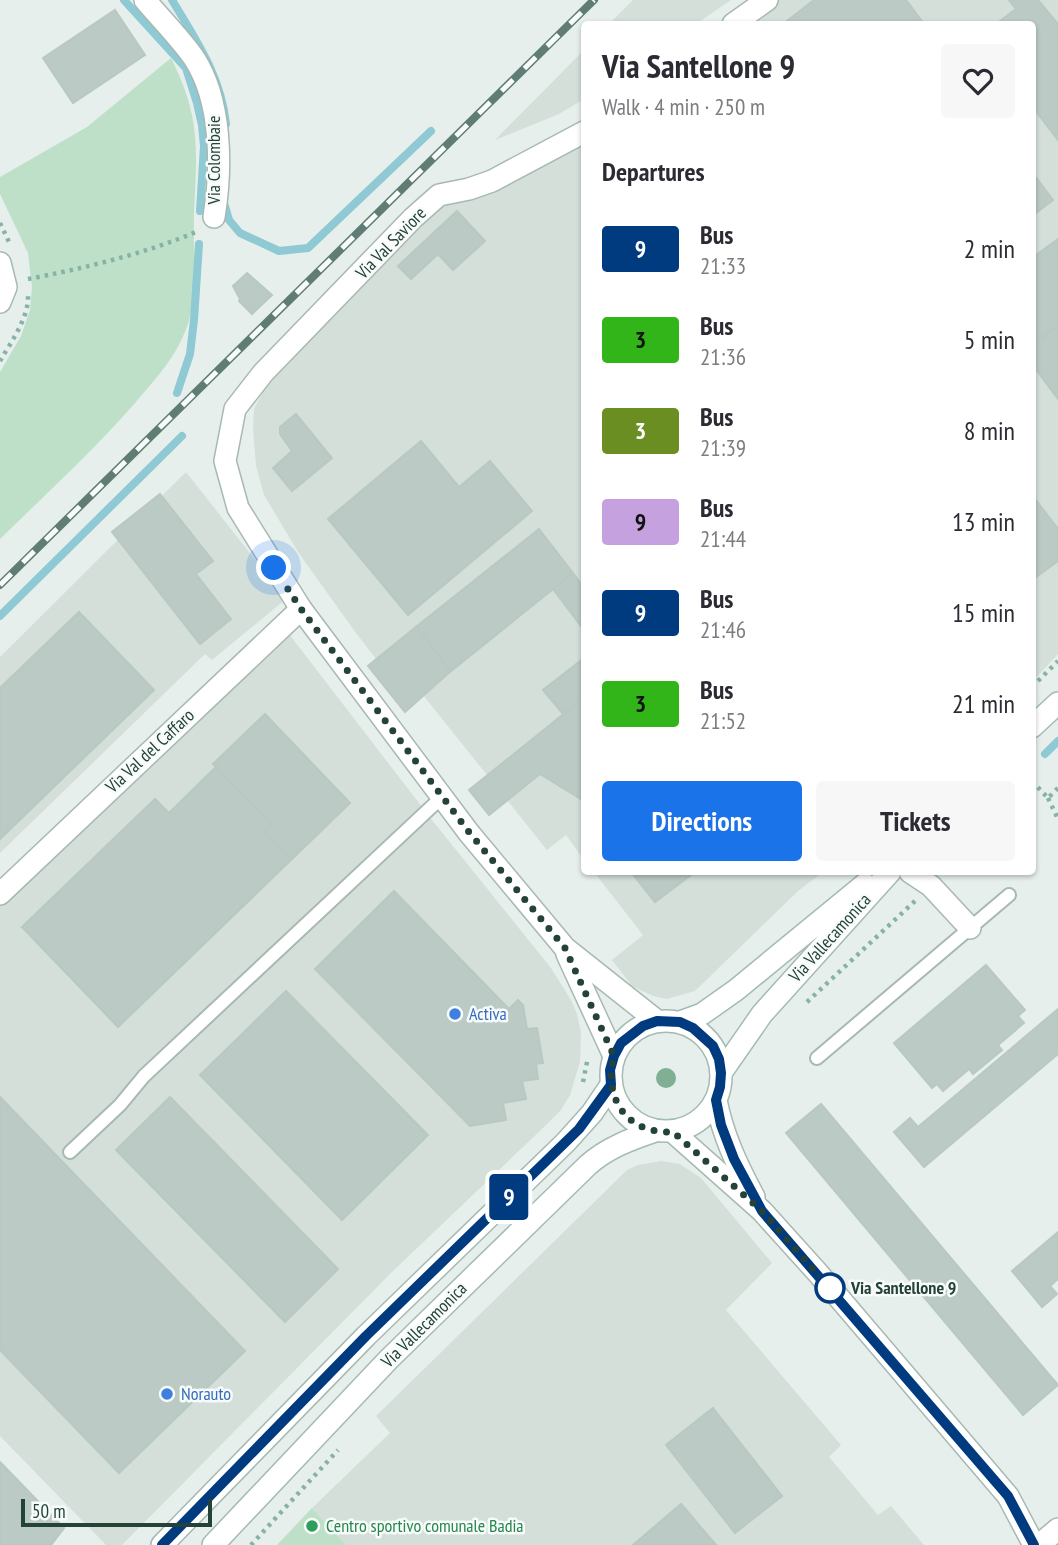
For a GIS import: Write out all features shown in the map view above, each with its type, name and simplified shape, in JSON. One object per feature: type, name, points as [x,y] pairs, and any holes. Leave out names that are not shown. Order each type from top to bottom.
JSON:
[{"type":"street","name":"Via Colombaie","points":[[145,0],[193,57],[208,85],[218,142],[214,217]]},
{"type":"street","points":[[737,21],[767,0]]},
{"type":"street","name":"Via Val Saviore","points":[[301,609],[238,508],[225,461],[235,409],[263,373],[413,218],[439,195],[492,181],[581,134]]},
{"type":"street","points":[[0,263],[6,287],[0,302]]},
{"type":"street","points":[[301,609],[442,797],[565,948],[657,1021]]},
{"type":"street","name":"Via Val del Caffaro","points":[[0,894],[301,609]]},
{"type":"street","points":[[1036,723],[1058,703]]},
{"type":"street","name":"Via Vallecamonica","points":[[680,1022],[702,1014],[736,990],[876,875]]},
{"type":"street","name":"Via Vallecamonica","points":[[721,1073],[762,1014],[887,875]]},
{"type":"street","points":[[914,875],[931,886],[970,928]]},
{"type":"street","points":[[565,948],[614,1056]]},
{"type":"street","points":[[657,1021],[680,1022],[693,1028],[713,1046],[719,1059],[720,1087],[716,1100],[706,1115],[691,1126],[664,1131],[642,1127],[630,1120],[614,1098],[610,1070],[614,1056],[631,1033],[657,1021]]},
{"type":"street","name":"Via Vallecamonica","points":[[162,1545],[366,1336],[566,1142],[592,1113],[611,1085]]},
{"type":"street","points":[[716,1100],[721,1125],[734,1159],[762,1211]]},
{"type":"street","points":[[664,1131],[762,1211],[1008,1496],[1037,1545],[1058,1529]]},
{"type":"street","name":"Via Vallecamonica","points":[[213,1545],[389,1359],[596,1157],[619,1144],[664,1131]]},
{"type":"lane","points":[[70,1152],[120,1105],[144,1076],[442,797]]},
{"type":"lane","points":[[817,1058],[1009,895]]},
{"type":"path","points":[[27,279],[149,248],[197,232],[214,217]]},
{"type":"path","points":[[1036,683],[1058,661]]},
{"type":"path","points":[[1036,784],[1048,798],[1058,819]]},
{"type":"path","points":[[1048,798],[1058,788]]},
{"type":"path","points":[[799,1009],[931,886]]},
{"type":"path","points":[[580,1088],[588,1062],[589,1046]]},
{"type":"path","points":[[251,1545],[345,1443]]},
{"type":"shaded area","points":[[633,0],[731,0],[700,21],[612,21]]},
{"type":"shaded area","points":[[769,0],[1058,0],[1058,654],[1036,678],[1036,21],[738,21]]},
{"type":"shaded area","points":[[581,53],[581,101],[559,114],[495,140]]},
{"type":"shaded area","points":[[581,129],[581,856],[566,835],[547,850],[423,695],[410,703],[298,552],[264,495],[256,466],[254,409],[269,380],[452,188]]},
{"type":"shaded area","points":[[186,472],[286,599],[212,660],[205,654],[0,853],[0,657]]},
{"type":"shaded area","points":[[286,630],[432,820],[551,968],[577,1014],[581,1032],[580,1062],[570,1095],[561,1110],[392,1272],[122,1545],[106,1545],[0,1436],[0,896]]},
{"type":"shaded area","points":[[596,875],[819,875],[798,891],[695,991],[667,999],[632,986],[612,960],[643,935]]},
{"type":"shaded area","points":[[661,1161],[680,1164],[701,1178],[772,1263],[726,1310],[841,1445],[829,1457],[878,1515],[891,1506],[924,1545],[346,1545],[312,1508],[390,1433],[376,1416],[627,1170]]},
{"type":"green space","points":[[171,58],[188,99],[195,134],[194,285],[188,324],[172,357],[135,403],[0,539],[0,372],[21,336],[30,310],[32,287],[28,253],[0,194],[0,177],[87,127]]},
{"type":"green space","name":"Centro sportivo comunale Badia","points":[[312,1508],[346,1545],[277,1545]]},
{"type":"building","points":[[814,0],[906,0],[922,21],[787,21]]},
{"type":"building","points":[[1009,0],[1038,0],[1058,24],[1058,140],[1036,111],[1036,21],[1000,21],[1016,9]]},
{"type":"building","points":[[115,10],[145,55],[73,103],[43,58]]},
{"type":"building","points":[[1036,177],[1053,200],[1036,213]]},
{"type":"building","points":[[457,211],[485,241],[453,270],[438,254],[411,279],[398,266]]},
{"type":"building","points":[[1058,239],[1058,326],[1036,342],[1036,255]]},
{"type":"building","points":[[247,273],[272,295],[252,314],[239,301],[233,286]]},
{"type":"building","points":[[1058,326],[1058,399],[1036,369],[1036,342]]},
{"type":"building","points":[[296,414],[332,458],[292,491],[273,468],[292,451],[280,434],[280,427]]},
{"type":"building","points":[[421,441],[459,487],[490,461],[532,511],[408,615],[328,519]]},
{"type":"building","points":[[160,494],[213,561],[196,574],[231,619],[200,644],[112,532]]},
{"type":"building","points":[[1036,500],[1058,529],[1058,561],[1036,577]]},
{"type":"building","points":[[539,529],[573,573],[451,671],[416,627]]},
{"type":"building","points":[[573,573],[581,584],[581,626],[553,589]]},
{"type":"building","points":[[79,612],[154,690],[0,839],[0,688]]},
{"type":"building","points":[[416,627],[451,671],[405,712],[368,666]]},
{"type":"building","points":[[581,660],[581,700],[563,714],[543,690]]},
{"type":"building","points":[[581,700],[581,799],[540,774],[489,815],[469,790]]},
{"type":"building","points":[[265,714],[350,803],[292,859],[264,831],[271,824],[213,764]]},
{"type":"building","points":[[216,767],[271,824],[264,831],[292,859],[118,1027],[22,927],[155,799],[169,813]]},
{"type":"building","points":[[633,875],[691,875],[655,902]]},
{"type":"building","points":[[394,891],[509,1009],[518,1000],[523,1005],[527,1029],[537,1028],[543,1063],[536,1064],[538,1079],[522,1081],[526,1099],[503,1103],[506,1120],[470,1126],[315,969]]},
{"type":"building","points":[[986,965],[1025,1010],[1018,1016],[1024,1023],[998,1045],[1002,1050],[973,1074],[969,1069],[943,1091],[937,1084],[932,1088],[894,1043]]},
{"type":"building","points":[[286,991],[428,1135],[342,1220],[200,1075]]},
{"type":"building","points":[[1058,1009],[1058,1054],[924,1167],[894,1132],[910,1118],[918,1127]]},
{"type":"building","points":[[0,1097],[245,1351],[119,1473],[0,1350]]},
{"type":"building","points":[[170,1097],[338,1269],[285,1322],[116,1150]]},
{"type":"building","points":[[821,1104],[1058,1385],[1023,1415],[786,1133]]},
{"type":"building","points":[[1058,1232],[1058,1279],[1050,1286],[1057,1294],[1042,1307],[1012,1271]]},
{"type":"building","points":[[713,1408],[782,1496],[735,1533],[666,1445]]},
{"type":"building","points":[[0,1462],[64,1528],[51,1545],[0,1545]]},
{"type":"building","points":[[681,1504],[716,1545],[633,1545]]},
{"type":"waterway","points":[[124,0],[186,68],[202,125],[204,146],[200,211]]},
{"type":"waterway","points":[[172,0],[213,74],[226,124]]},
{"type":"waterway","points":[[224,203],[229,220],[240,233],[279,251],[308,248],[431,131]]},
{"type":"waterway","points":[[177,393],[190,354],[199,244]]},
{"type":"waterway","points":[[0,616],[182,436]]},
{"type":"waterway","points":[[1045,754],[1058,741]]},
{"type":"railway","points":[[0,585],[594,0]]},
{"type":"bus line","name":"9","points":[[162,1545],[366,1336],[579,1129],[611,1085],[610,1070],[621,1043],[631,1033],[657,1021],[680,1022],[693,1028],[713,1046],[721,1073],[716,1100],[721,1125],[734,1159],[762,1211],[1008,1496],[1034,1545]]},
{"type":"place","name":"Activa","points":[[455,1014]]},
{"type":"place","name":"Via Santellone 9","points":[[830,1288]]},
{"type":"place","name":"Norauto","points":[[167,1394]]},
{"type":"place","name":"Centro sportivo comunale Badia","points":[[312,1526]]},
{"type":"route","points":[[274,568],[301,609],[469,832],[565,948],[614,1056],[610,1070],[611,1085],[621,1110],[630,1120],[642,1127],[673,1132],[762,1211],[834,1293],[830,1288]]}]
